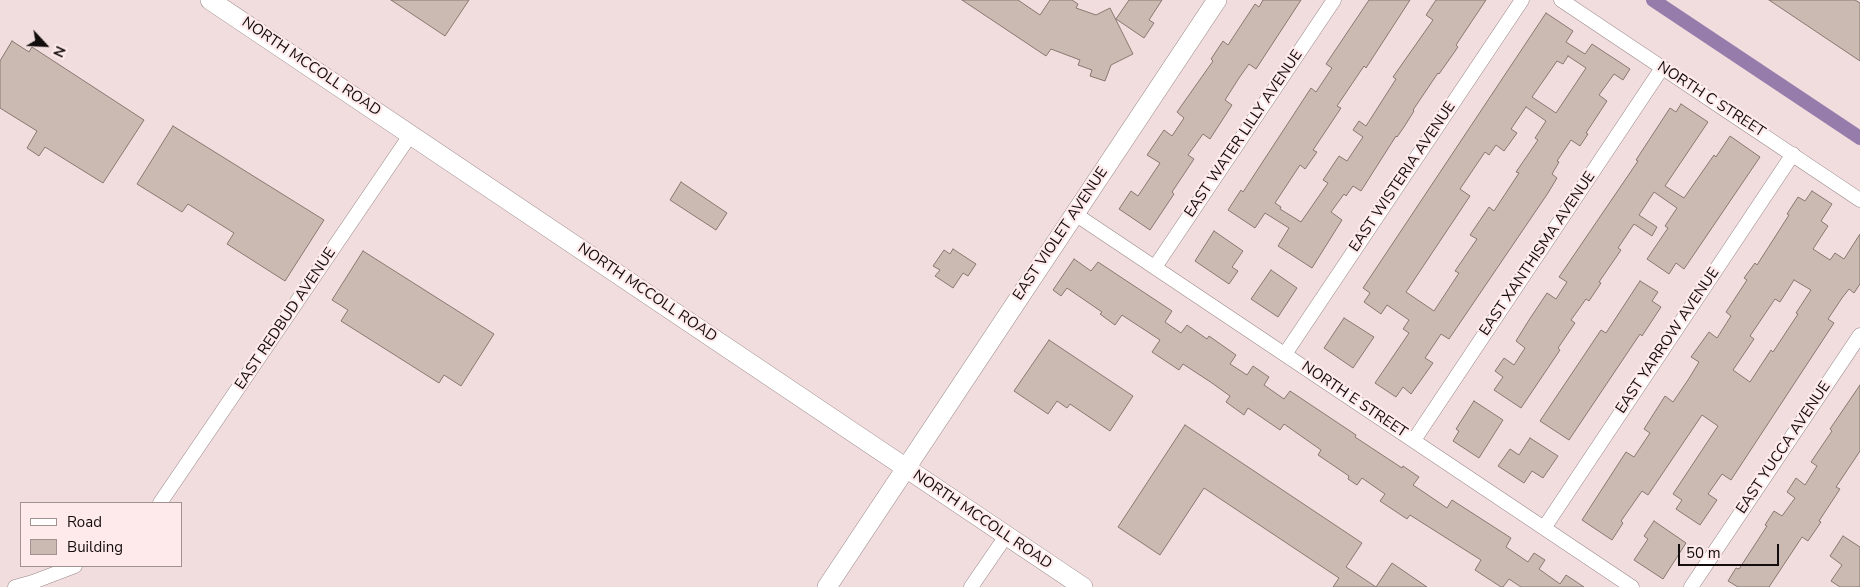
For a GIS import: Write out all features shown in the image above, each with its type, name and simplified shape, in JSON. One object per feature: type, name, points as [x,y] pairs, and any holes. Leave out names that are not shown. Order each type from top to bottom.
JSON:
[{"type":"main road","name":"NORTH MCCOLL ROAD","points":[[210,0],[1083,587]]},
{"type":"main road","name":"EAST VIOLET AVENUE","points":[[827,587],[1217,0]]},
{"type":"street","name":"EAST WATER LILLY AVENUE","points":[[1155,267],[1334,0]]},
{"type":"street","name":"EAST WISTERIA AVENUE","points":[[1284,354],[1522,0]]},
{"type":"street","name":"NORTH C STREET","points":[[1561,0],[1860,200]]},
{"type":"street","name":"EAST XANTHISMA AVENUE","points":[[1414,440],[1662,68]]},
{"type":"street","name":"EAST REDBUD AVENUE","points":[[161,502],[411,134]]},
{"type":"street","name":"EAST YARROW AVENUE","points":[[1544,528],[1793,154]]},
{"type":"street","name":"NORTH E STREET","points":[[1075,214],[1632,587]]},
{"type":"street","name":"EAST YUCCA AVENUE","points":[[1691,587],[1860,334]]},
{"type":"street","points":[[971,587],[1006,536]]},
{"type":"street","points":[[16,587],[72,567]]},
{"type":"building","points":[[391,0],[469,0],[445,36]]},
{"type":"building","points":[[962,0],[1018,0],[1040,15],[1050,0],[1072,0],[1078,4],[1076,8],[1096,15],[1110,8],[1133,54],[1111,65],[1105,81],[1090,76],[1092,70],[1078,65],[1080,60],[1051,49],[1046,56]]},
{"type":"building","points":[[1129,0],[1162,0],[1149,20],[1154,23],[1144,38],[1116,19]]},
{"type":"building","points":[[1263,0],[1301,0],[1256,69],[1249,64],[1239,78],[1225,100],[1232,105],[1210,139],[1203,134],[1188,155],[1194,159],[1150,230],[1119,209],[1131,191],[1138,196],[1160,163],[1147,155],[1164,130],[1172,136],[1184,118],[1177,112],[1213,61],[1211,59],[1223,41],[1228,45],[1255,4],[1259,7]]},
{"type":"building","points":[[1369,0],[1410,0],[1366,68],[1364,66],[1337,106],[1341,108],[1313,150],[1317,152],[1305,169],[1300,165],[1275,203],[1281,207],[1280,209],[1301,222],[1328,183],[1323,180],[1339,156],[1347,161],[1363,137],[1353,130],[1359,121],[1366,126],[1396,79],[1393,77],[1433,20],[1426,15],[1436,0],[1486,0],[1456,45],[1458,47],[1413,110],[1404,127],[1396,136],[1361,191],[1353,186],[1346,196],[1344,194],[1331,212],[1342,220],[1312,268],[1278,246],[1289,228],[1265,213],[1255,228],[1228,210],[1241,190],[1243,192],[1311,88],[1316,92],[1332,68],[1326,64]]},
{"type":"building","points":[[1769,0],[1855,0],[1860,3],[1860,61]]},
{"type":"building","points":[[1546,13],[1573,31],[1566,42],[1585,54],[1592,44],[1630,69],[1623,80],[1614,74],[1599,95],[1607,101],[1586,133],[1588,134],[1580,146],[1571,140],[1557,161],[1559,162],[1552,174],[1557,178],[1548,193],[1449,339],[1441,334],[1425,358],[1433,363],[1411,394],[1403,387],[1396,397],[1375,383],[1409,333],[1403,329],[1409,320],[1387,305],[1381,314],[1364,302],[1370,293],[1363,288]],"holes":[[[1568,56],[1586,68],[1556,113],[1532,97],[1557,61],[1563,64]],[[1526,107],[1546,121],[1535,138],[1538,140],[1516,172],[1519,173],[1494,211],[1489,207],[1470,235],[1477,239],[1455,271],[1459,273],[1434,311],[1406,292],[1470,196],[1460,189],[1485,152],[1489,155],[1496,145],[1504,151],[1517,133],[1511,129]]]},
{"type":"building","points":[[12,41],[29,52],[32,47],[144,120],[103,183],[45,147],[39,156],[27,148],[37,131],[0,108],[0,61]]},
{"type":"building","points":[[1681,104],[1708,122],[1665,186],[1684,198],[1714,155],[1716,157],[1730,136],[1760,157],[1684,269],[1676,263],[1669,274],[1647,259],[1668,228],[1665,226],[1677,208],[1654,192],[1639,215],[1657,227],[1652,236],[1634,224],[1618,248],[1621,250],[1599,282],[1601,283],[1589,301],[1586,299],[1571,320],[1575,323],[1558,348],[1560,350],[1521,408],[1494,390],[1503,377],[1495,371],[1504,358],[1514,365],[1525,348],[1516,341],[1529,320],[1547,293],[1556,299],[1567,282],[1559,277],[1638,161],[1636,160],[1670,108],[1676,112]]},
{"type":"building","points":[[173,126],[324,220],[285,281],[227,244],[234,233],[188,204],[182,212],[137,184]]},
{"type":"building","points":[[681,182],[727,213],[716,230],[670,200]]},
{"type":"building","points":[[1812,191],[1832,204],[1821,221],[1828,226],[1813,249],[1830,260],[1835,253],[1844,259],[1860,234],[1860,284],[1854,293],[1849,289],[1828,319],[1834,323],[1731,480],[1722,474],[1708,494],[1717,500],[1700,525],[1676,509],[1682,500],[1673,494],[1718,426],[1702,415],[1648,495],[1642,491],[1621,521],[1623,523],[1612,540],[1582,520],[1626,452],[1634,457],[1650,433],[1644,429],[1665,396],[1673,402],[1688,380],[1699,362],[1691,357],[1709,332],[1717,338],[1731,316],[1726,312],[1747,280],[1744,278],[1755,263],[1757,265],[1789,215],[1787,214],[1798,197],[1805,201]],"holes":[[[1794,280],[1811,290],[1773,352],[1771,350],[1750,382],[1733,370],[1754,339],[1750,336],[1775,299],[1780,302]]]},
{"type":"building","points":[[1214,231],[1243,251],[1232,267],[1238,271],[1229,284],[1195,261]]},
{"type":"building","points":[[953,249],[976,264],[968,276],[963,273],[953,288],[935,276],[940,270],[933,266],[944,250],[950,254]]},
{"type":"building","points":[[363,251],[494,334],[461,386],[444,375],[439,383],[341,321],[348,310],[332,300]]},
{"type":"building","points":[[1074,259],[1091,271],[1098,262],[1172,311],[1165,322],[1181,333],[1187,325],[1207,339],[1209,336],[1236,355],[1230,364],[1247,375],[1253,366],[1269,377],[1264,385],[1284,399],[1290,391],[1356,435],[1355,437],[1402,468],[1403,466],[1419,477],[1413,485],[1447,508],[1452,500],[1511,538],[1506,547],[1528,562],[1534,553],[1545,560],[1539,569],[1560,584],[1566,575],[1584,587],[1521,587],[1509,579],[1501,587],[1475,570],[1481,560],[1410,515],[1407,519],[1380,501],[1385,494],[1362,478],[1357,485],[1348,479],[1349,476],[1318,455],[1321,450],[1284,424],[1280,430],[1248,408],[1244,415],[1226,402],[1230,396],[1212,383],[1183,364],[1179,370],[1152,352],[1160,340],[1122,315],[1115,325],[1100,314],[1102,312],[1067,288],[1061,296],[1053,290]]},
{"type":"building","points":[[1271,270],[1297,288],[1278,317],[1251,299]]},
{"type":"building","points":[[1640,281],[1658,292],[1652,301],[1661,307],[1642,336],[1640,334],[1569,440],[1540,421],[1601,330],[1606,333]]},
{"type":"building","points":[[1344,318],[1374,337],[1353,368],[1324,348]]},
{"type":"building","points":[[1049,340],[1133,396],[1110,431],[1070,404],[1067,408],[1057,401],[1048,414],[1014,391]]},
{"type":"building","points":[[1860,385],[1860,451],[1836,487],[1840,489],[1819,521],[1821,522],[1808,541],[1802,537],[1769,587],[1738,587],[1728,581],[1736,568],[1739,569],[1767,526],[1765,525],[1774,511],[1782,516],[1795,498],[1787,492],[1796,478],[1805,485],[1817,466],[1811,462],[1832,431],[1830,429]]},
{"type":"building","points":[[1474,401],[1503,420],[1479,458],[1453,441],[1459,431],[1456,429]]},
{"type":"building","points":[[1185,425],[1362,543],[1346,567],[1376,587],[1333,587],[1339,578],[1204,488],[1160,555],[1118,527]]},
{"type":"building","points":[[1530,438],[1558,456],[1543,478],[1532,471],[1524,483],[1498,466],[1510,449],[1519,455]]},
{"type":"building","points":[[1654,521],[1686,543],[1663,579],[1634,560],[1648,539],[1644,536]]},
{"type":"building","points":[[1843,536],[1860,547],[1860,587],[1840,587],[1831,581],[1842,565],[1830,556]]},
{"type":"building","points":[[1392,563],[1427,587],[1376,587]]},
{"type":"waterway","points":[[1653,0],[1860,138]]}]
